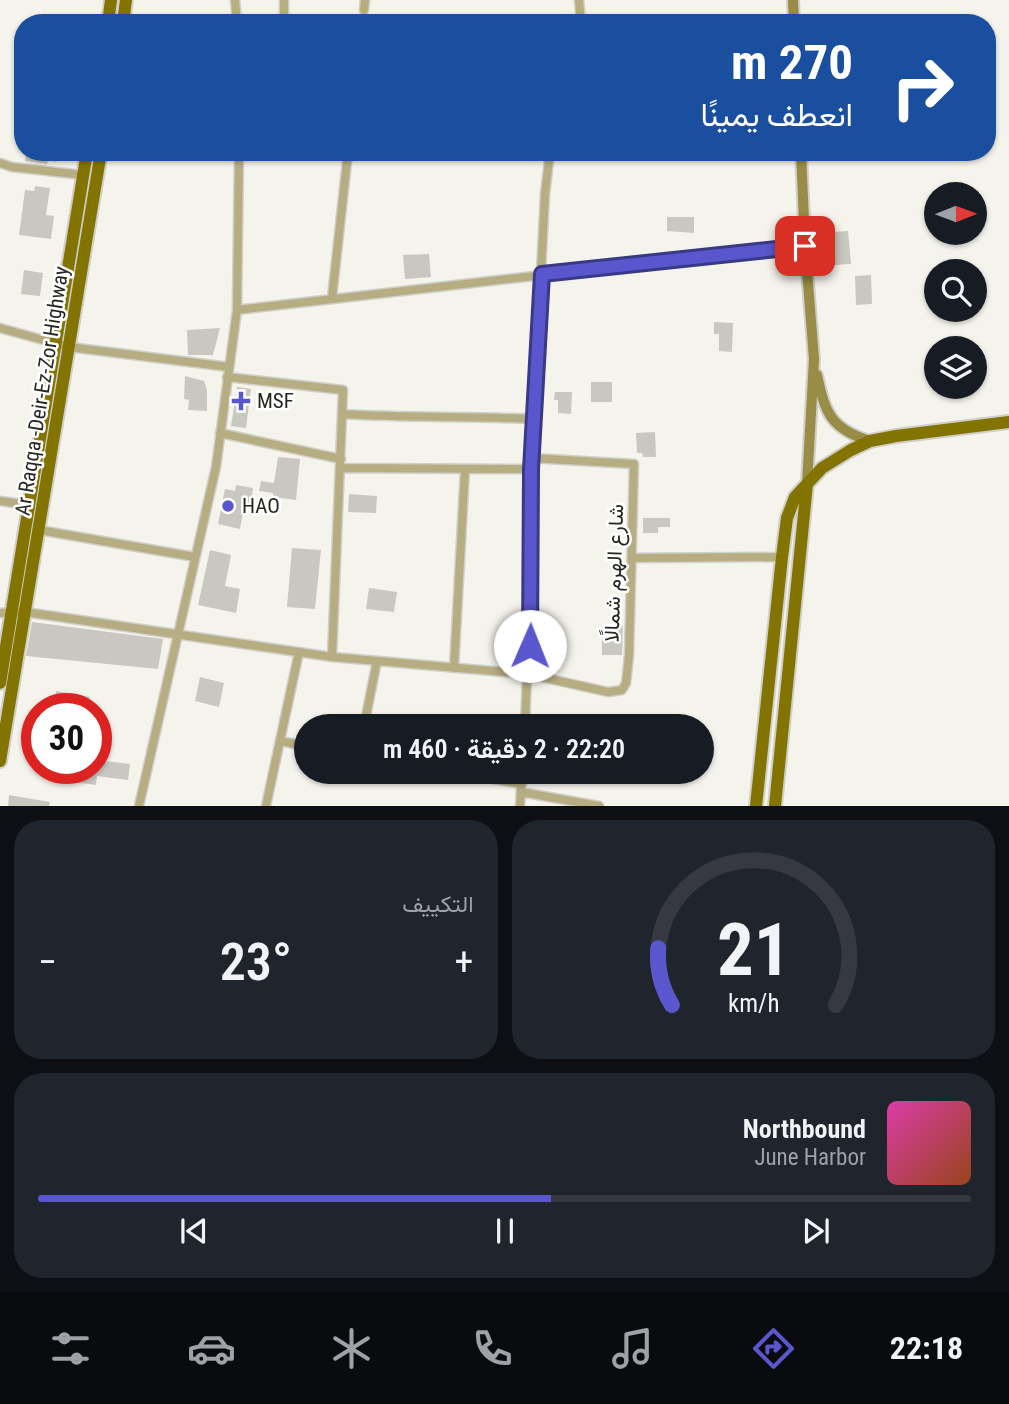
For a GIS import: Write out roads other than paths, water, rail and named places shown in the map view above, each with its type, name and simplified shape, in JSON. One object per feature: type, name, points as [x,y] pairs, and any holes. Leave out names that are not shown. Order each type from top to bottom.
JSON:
[{"type":"main road","name":"Ar Raqqa -Deir-Ez-Zor Highway","points":[[0,683],[6,613],[29,505],[85,161]]},
{"type":"main road","name":"Ar Raqqa -Deir-Ez-Zor Highway","points":[[0,761],[100,161]]},
{"type":"main road","points":[[801,161],[814,359],[822,399],[830,418],[839,428],[850,435],[870,441]]},
{"type":"main road","points":[[775,806],[807,484],[814,359]]},
{"type":"main road","points":[[755,806],[782,557],[787,518],[794,497],[822,468],[870,441],[1009,422]]},
{"type":"street","points":[[364,10],[365,0]]},
{"type":"street","points":[[139,806],[216,467],[237,310],[239,161]]},
{"type":"street","points":[[332,298],[347,161]]},
{"type":"street","points":[[526,714],[532,551],[531,458],[549,161]]},
{"type":"street","points":[[0,163],[12,167],[83,175]]},
{"type":"street","points":[[237,310],[805,246]]},
{"type":"street","points":[[0,328],[69,347],[229,367]]},
{"type":"street","points":[[228,377],[343,390],[332,657]]},
{"type":"street","points":[[342,414],[416,418],[466,415],[534,419]]},
{"type":"street","points":[[220,433],[341,463],[465,470],[531,469]]},
{"type":"street","name":"شارع الهرم شمالًا","points":[[528,674],[608,692],[622,690],[626,683],[634,464],[531,458]]},
{"type":"street","points":[[454,668],[465,470]]},
{"type":"street","points":[[0,501],[29,505]]},
{"type":"street","points":[[39,530],[195,557]]},
{"type":"street","points":[[632,558],[782,557]]},
{"type":"street","points":[[6,613],[25,612],[332,657],[528,674]]},
{"type":"street","points":[[266,806],[299,652]]},
{"type":"street","points":[[366,714],[377,661]]},
{"type":"street","points":[[280,741],[294,744]]},
{"type":"street","points":[[504,784],[599,806]]},
{"type":"street","points":[[520,806],[521,784]]},
{"type":"place","name":"MSF","points":[[241,401]]},
{"type":"place","name":"HAO","points":[[228,506]]}]
